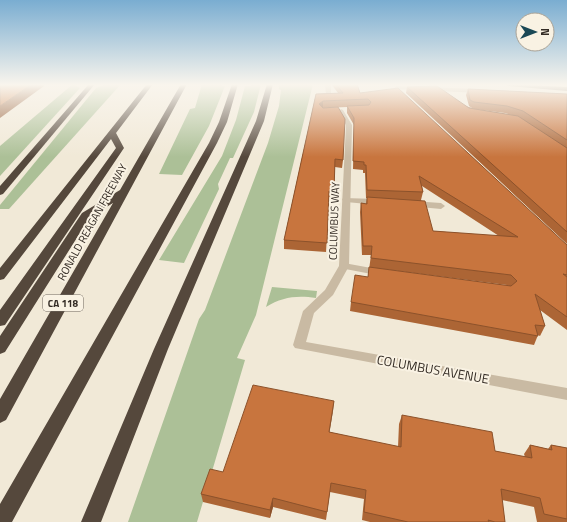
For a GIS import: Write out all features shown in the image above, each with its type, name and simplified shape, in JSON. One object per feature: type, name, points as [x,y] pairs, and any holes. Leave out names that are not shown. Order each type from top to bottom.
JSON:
[{"type":"highway","points":[[0,192],[71,108]]},
{"type":"highway","points":[[0,276],[131,108]]},
{"type":"highway","name":"RONALD REAGAN FREEWAY","points":[[0,415],[171,108]]},
{"type":"highway","points":[[1,522],[213,143],[227,108]]},
{"type":"highway","points":[[91,522],[161,348],[260,122],[264,108]]},
{"type":"highway","points":[[0,321],[120,148],[112,132]]},
{"type":"highway","name":"CA 118","points":[[0,348],[86,215],[126,190]]},
{"type":"street","name":"COLUMBUS WAY","points":[[299,345],[309,311],[329,292],[344,266],[349,125],[341,110]]},
{"type":"street","points":[[346,200],[386,202]]},
{"type":"street","points":[[401,203],[441,206]]},
{"type":"street","points":[[344,266],[390,274]]},
{"type":"street","name":"COLUMBUS AVENUE","points":[[299,345],[567,394]]},
{"type":"green space","points":[[44,108],[61,108],[0,176],[0,146]]},
{"type":"green space","points":[[79,108],[99,108],[9,209],[0,209],[0,205]]},
{"type":"green space","points":[[216,108],[209,126],[182,175],[159,174],[190,109]]},
{"type":"green space","points":[[239,108],[255,108],[233,158],[230,158],[218,184],[219,189],[184,263],[159,260],[222,156]]},
{"type":"green space","points":[[278,108],[307,108],[256,315],[237,358],[245,360],[197,522],[128,522],[199,319],[205,310],[268,143]]},
{"type":"green space","points":[[272,287],[317,291],[316,298],[302,297],[284,299],[266,307]]},
{"type":"building","points":[[313,108],[339,108],[345,119],[343,160],[335,159],[334,192],[329,191],[327,243],[284,240]]},
{"type":"building","points":[[348,108],[420,108],[567,245],[567,275],[563,274],[567,277],[567,317],[535,294],[545,326],[535,325],[538,336],[351,302],[355,275],[368,277],[369,267],[511,286],[517,281],[511,275],[371,258],[372,246],[363,246],[361,203],[367,204],[367,197],[425,201],[433,231],[518,237],[419,176],[423,192],[367,190],[366,165],[364,165],[364,162],[353,161],[354,118]]},
{"type":"building","points":[[431,108],[471,108],[518,116],[567,148],[567,232]]},
{"type":"building","points":[[515,108],[567,108],[567,140],[523,111]]},
{"type":"building","points":[[253,385],[334,401],[329,432],[401,447],[402,415],[492,432],[495,451],[532,458],[530,445],[552,450],[551,445],[567,448],[567,519],[544,514],[540,498],[501,489],[505,522],[488,520],[489,522],[408,522],[364,512],[366,490],[331,483],[327,512],[273,498],[270,510],[201,494],[210,469],[223,472]]}]
